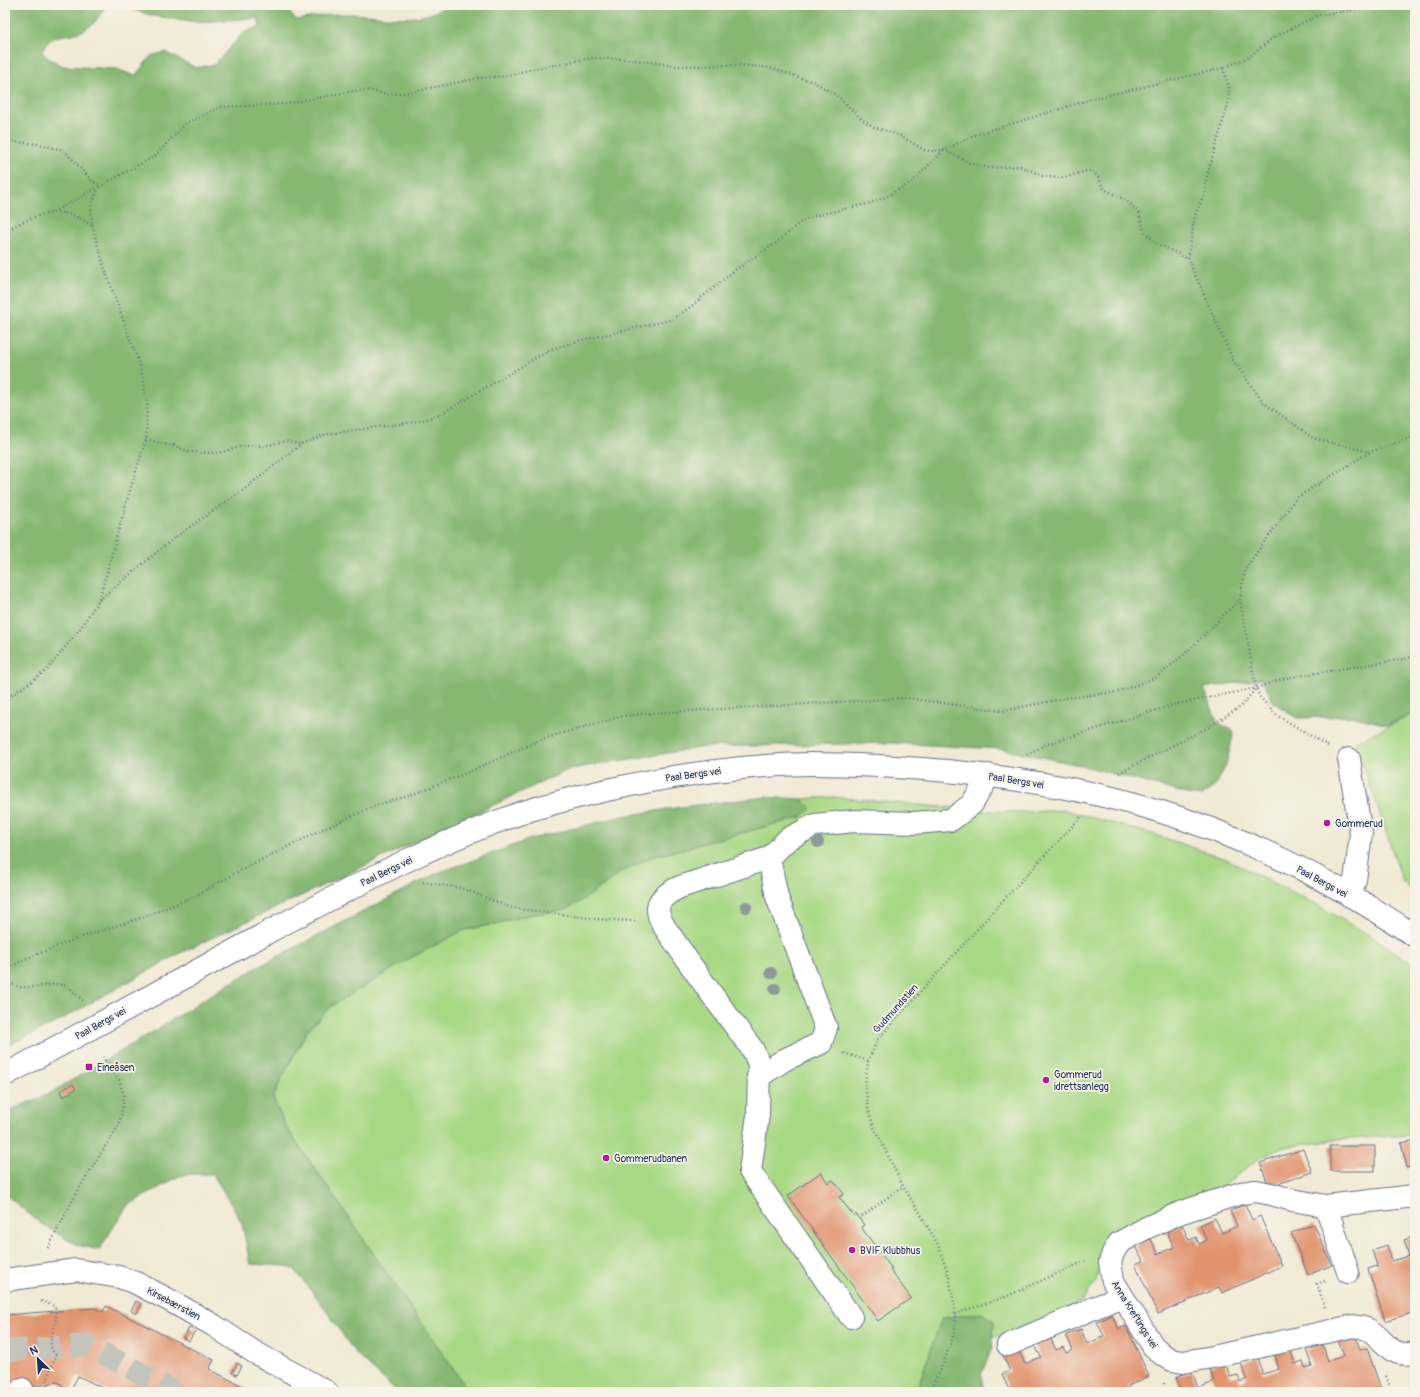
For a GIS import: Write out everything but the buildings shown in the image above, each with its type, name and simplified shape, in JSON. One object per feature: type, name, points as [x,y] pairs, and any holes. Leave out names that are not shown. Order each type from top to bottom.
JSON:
[{"type":"street","points":[[1349,759],[1361,834],[1355,880],[1350,896]]},
{"type":"street","name":"Paal Bergs vei","points":[[5,1075],[103,1020],[374,876],[446,841],[528,811],[587,795],[651,780],[728,769],[808,764],[880,766],[989,775],[1078,789],[1150,808],[1223,834],[1301,869],[1396,923],[1415,936]]},
{"type":"street","points":[[850,1317],[750,1171],[758,1115],[758,1064],[753,1050],[661,922],[658,909],[661,900],[670,892],[680,887],[769,858],[788,839],[815,825],[854,821],[914,824],[951,820],[972,804],[989,775]]},
{"type":"street","points":[[758,1077],[784,1060],[821,1043],[826,1028],[777,897],[769,858]]},
{"type":"street","points":[[1112,1253],[1119,1243],[1146,1228],[1182,1212],[1241,1193],[1256,1191],[1292,1200],[1326,1206],[1415,1196]]},
{"type":"street","points":[[1326,1206],[1348,1272]]},
{"type":"street","name":"Anna Kreftings vei","points":[[1112,1253],[1110,1262],[1112,1281],[1153,1346],[1163,1355],[1172,1360],[1183,1362],[1213,1357],[1353,1326],[1362,1327],[1369,1330],[1389,1349],[1403,1354],[1415,1354]]},
{"type":"street","name":"Kirsebærstien","points":[[5,1280],[76,1270],[119,1278],[136,1283],[214,1324],[254,1352],[327,1392]]},
{"type":"street","points":[[1008,1345],[1122,1296]]},
{"type":"path","points":[[5,700],[47,670],[79,630],[99,600],[174,538],[242,491],[301,444],[327,434],[420,421],[438,415],[552,349],[578,341],[670,320],[688,309],[735,270],[780,240],[802,221],[813,216],[871,203],[890,195],[913,181],[944,150],[975,135],[1092,99],[1223,68],[1249,58],[1274,37],[1319,15],[1382,5]]},
{"type":"path","points":[[5,231],[24,221],[53,212],[155,156],[186,123],[221,107],[285,104],[354,91],[368,90],[387,94],[406,92],[479,78],[507,76],[528,70],[591,58],[628,59],[677,66],[738,65],[770,68],[814,82],[836,95],[863,120],[874,127],[899,135],[924,150],[944,150],[970,163],[989,168],[1020,166],[1043,176],[1056,178],[1066,177],[1086,171],[1093,172],[1098,177],[1104,189],[1127,201],[1139,213],[1144,231],[1156,243],[1188,260]]},
{"type":"path","points":[[1223,68],[1229,88],[1229,101],[1206,179],[1204,192],[1195,215],[1188,260],[1233,360],[1264,402],[1313,438],[1370,452]]},
{"type":"path","points":[[5,141],[37,144],[64,150],[92,181],[100,186]]},
{"type":"path","points":[[99,600],[146,439],[147,405],[143,377],[106,273],[92,225],[92,205],[100,186]]},
{"type":"path","points":[[53,212],[74,216],[92,225]]},
{"type":"path","points":[[1349,759],[1275,714],[1260,697],[1256,688],[1240,599],[1245,569],[1296,498],[1370,452],[1415,436]]},
{"type":"path","points":[[146,439],[175,447],[174,445],[189,452],[204,453],[218,453],[240,447],[255,445],[263,446],[286,441],[301,444]]},
{"type":"path","points":[[5,970],[25,959],[76,939],[144,917],[193,897],[239,871],[377,805],[406,797],[471,771],[542,739],[623,716],[653,713],[906,698],[1002,711],[1067,698],[1117,692],[1157,677],[1188,651],[1240,599]]},
{"type":"path","points":[[1024,757],[1044,745],[1173,705],[1256,688],[1285,678],[1415,656]]},
{"type":"path","points":[[1115,775],[1207,728],[1242,706],[1256,688]]},
{"type":"path","name":"Gudmundstien","points":[[929,1392],[943,1364],[955,1331],[955,1308],[949,1277],[938,1245],[903,1186],[874,1127],[868,1108],[865,1085],[868,1061],[878,1039],[1007,896],[1084,814]]},
{"type":"path","points":[[418,881],[461,888],[512,908],[596,920],[661,922]]},
{"type":"path","points":[[5,982],[22,987],[36,987],[56,984],[68,986],[103,1020]]},
{"type":"path","points":[[34,1275],[78,1190],[119,1125],[124,1095],[118,1080],[103,1057]]},
{"type":"path","points":[[859,1219],[903,1186]]},
{"type":"path","points":[[955,1314],[1005,1297],[1102,1254],[1112,1253]]},
{"type":"path","points":[[1334,1331],[1317,1284],[1348,1272]]},
{"type":"path","points":[[46,1382],[56,1355],[52,1352],[51,1345],[57,1311]]},
{"type":"green space","points":[[5,5],[107,5],[92,25],[78,33],[55,37],[50,40],[42,52],[48,58],[63,66],[117,69],[135,76],[151,56],[165,52],[196,68],[215,64],[244,32],[260,27],[258,18],[198,22],[154,16],[134,10],[125,5],[298,5],[290,13],[297,20],[338,14],[401,18],[413,17],[425,15],[447,5],[1415,5],[1415,713],[1388,725],[1351,716],[1298,718],[1274,703],[1262,679],[1204,688],[1217,722],[1234,731],[1226,765],[1216,785],[1202,796],[1187,794],[1084,766],[1002,749],[890,743],[705,747],[570,769],[182,952],[55,1023],[5,1047]]},
{"type":"green space","points":[[1415,713],[1415,893],[1403,882],[1355,742]]},
{"type":"green space","points":[[766,797],[801,799],[811,808],[802,817],[651,857],[619,873],[589,896],[566,910],[529,915],[464,930],[412,957],[330,1007],[307,1031],[280,1081],[273,1098],[286,1127],[469,1392],[398,1392],[356,1354],[318,1299],[295,1270],[286,1266],[250,1264],[242,1223],[213,1174],[179,1176],[127,1206],[99,1250],[77,1245],[41,1224],[5,1194],[5,1112],[47,1095],[256,968],[435,874],[531,839],[623,816],[688,806]]},
{"type":"green space","points":[[833,797],[984,811],[1027,812],[1064,810],[1156,835],[1226,859],[1314,903],[1384,944],[1415,966],[1415,1134],[1336,1140],[1284,1147],[1256,1160],[1216,1192],[1116,1233],[1102,1250],[1096,1281],[1082,1302],[1033,1323],[993,1338],[994,1321],[942,1318],[916,1392],[469,1392],[286,1127],[273,1098],[280,1081],[307,1031],[330,1007],[412,957],[464,930],[529,915],[589,896],[619,873],[651,857],[802,817],[811,808],[801,799]]},
{"type":"green space","points":[[981,1313],[994,1321],[992,1348],[981,1375],[984,1392],[916,1392],[942,1318]]},
{"type":"tunnel","points":[[5,1351],[87,1345],[176,1392]]},
{"type":"place","name":"Gommerud","points":[[1327,823]]},
{"type":"place","name":"Eineåsen","points":[[89,1067]]},
{"type":"place","name":"Gommerud idrettsanlegg","points":[[1046,1080]]},
{"type":"place","name":"Gommerudbanen","points":[[606,1158]]},
{"type":"place","name":"BVIF Klubbhus","points":[[852,1250]]}]
